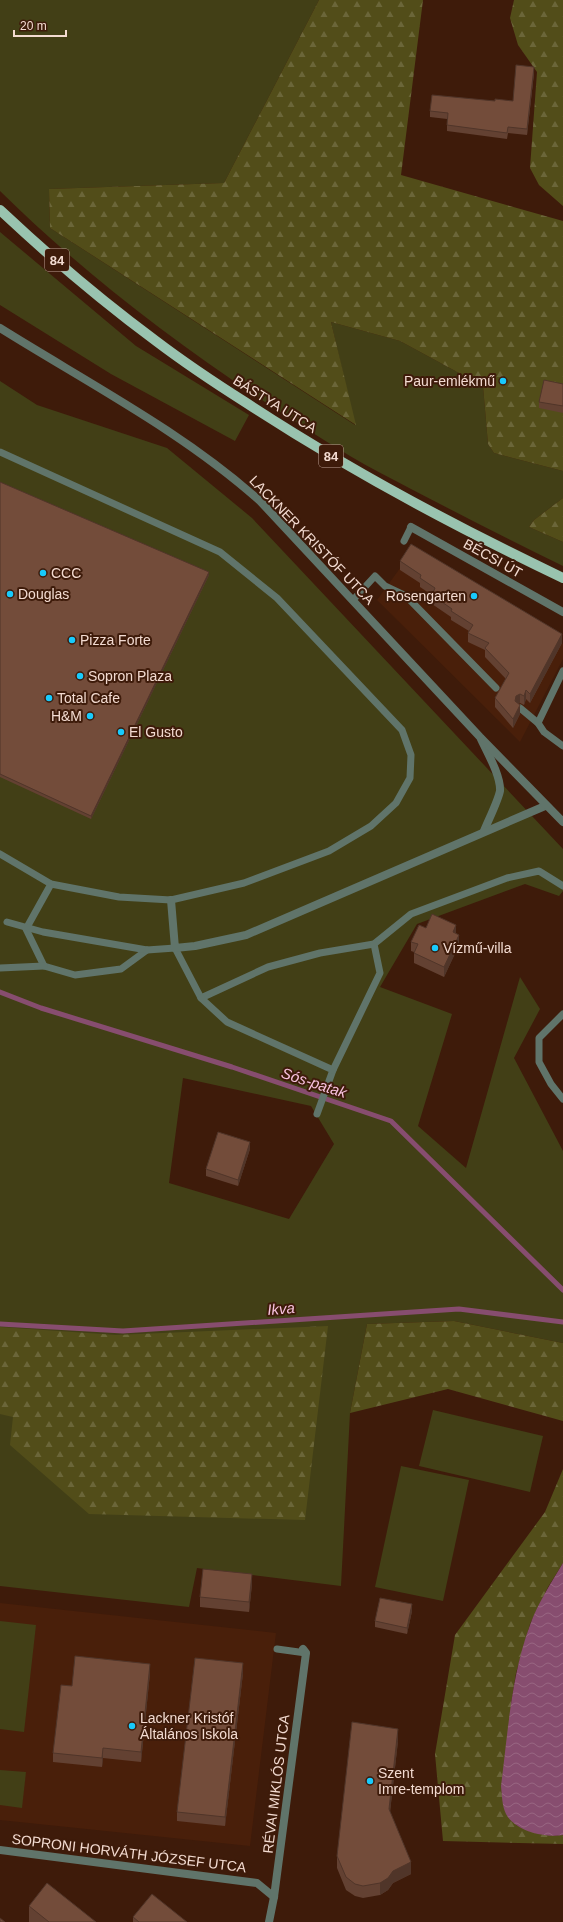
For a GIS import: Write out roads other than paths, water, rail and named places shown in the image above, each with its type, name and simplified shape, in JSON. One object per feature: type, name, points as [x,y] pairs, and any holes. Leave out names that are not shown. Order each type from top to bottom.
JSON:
[{"type":"main road","name":"BÁSTYA UTCA","points":[[0,210],[114,309],[157,342],[223,388],[363,475],[474,536],[563,578]]},
{"type":"street","name":"LACKNER KRISTÓF UTCA","points":[[0,328],[142,415],[202,454],[237,480],[260,501],[545,806],[563,822]]},
{"type":"street","name":"BÉCSI ÚT","points":[[411,527],[563,612]]},
{"type":"street","points":[[480,737],[498,778],[500,791],[484,831]]},
{"type":"street","points":[[171,900],[175,948],[195,946],[246,935],[484,831],[545,806]]},
{"type":"street","name":"RÉVAI MIKLÓS UTCA","points":[[269,1922],[274,1897],[304,1651]]},
{"type":"street","name":"SOPRONI HORVÁTH JÓZSEF UTCA","points":[[0,1850],[257,1883],[274,1897]]},
{"type":"lane","points":[[0,452],[220,552],[277,598],[402,730],[412,755],[410,778],[396,803],[371,826],[329,852],[244,883],[171,900],[119,897],[51,884],[0,854]]},
{"type":"lane","points":[[404,541],[411,527]]},
{"type":"lane","points":[[352,600],[376,576],[385,586],[406,596],[496,688]]},
{"type":"lane","points":[[538,723],[563,672]]},
{"type":"lane","points":[[520,708],[538,723],[544,732],[563,746]]},
{"type":"lane","points":[[201,998],[268,967],[320,953],[374,944],[411,914],[507,878],[539,871],[563,886]]},
{"type":"lane","points":[[26,929],[51,884]]},
{"type":"lane","points":[[7,922],[26,929],[147,950],[175,948],[201,998],[227,1022],[333,1070]]},
{"type":"lane","points":[[26,929],[44,966]]},
{"type":"lane","points":[[318,1111],[333,1070],[380,973],[374,944]]},
{"type":"lane","points":[[0,968],[44,966],[75,975],[121,969],[147,950]]},
{"type":"lane","points":[[563,1014],[539,1038],[539,1062],[551,1084],[563,1099]]},
{"type":"lane","points":[[277,1649],[304,1651]]},
{"type":"water","points":[[563,1563],[563,1835],[556,1836],[531,1832],[516,1825],[510,1820],[504,1808],[501,1786],[511,1704],[518,1664],[530,1625],[537,1609]]},
{"type":"waterway","name":"Sós-patak","points":[[0,992],[41,1008],[232,1067],[391,1121],[563,1290]]},
{"type":"waterway","name":"Ikva","points":[[0,1324],[123,1331],[459,1309],[563,1322]]},
{"type":"place","name":"Paur-emlékmű","points":[[503,381]]},
{"type":"place","name":"CCC","points":[[43,573]]},
{"type":"place","name":"Douglas","points":[[10,594]]},
{"type":"place","name":"Rosengarten","points":[[474,596]]},
{"type":"place","name":"Pizza Forte","points":[[72,640]]},
{"type":"place","name":"Sopron Plaza","points":[[80,676]]},
{"type":"place","name":"Total Cafe","points":[[49,698]]},
{"type":"place","name":"H&M","points":[[90,716]]},
{"type":"place","name":"El Gusto","points":[[121,732]]},
{"type":"place","name":"Vízmű-villa","points":[[435,948]]},
{"type":"place","name":"Lackner Kristóf Általános Iskola","points":[[132,1726]]},
{"type":"place","name":"Szent Imre-templom","points":[[370,1781]]}]
